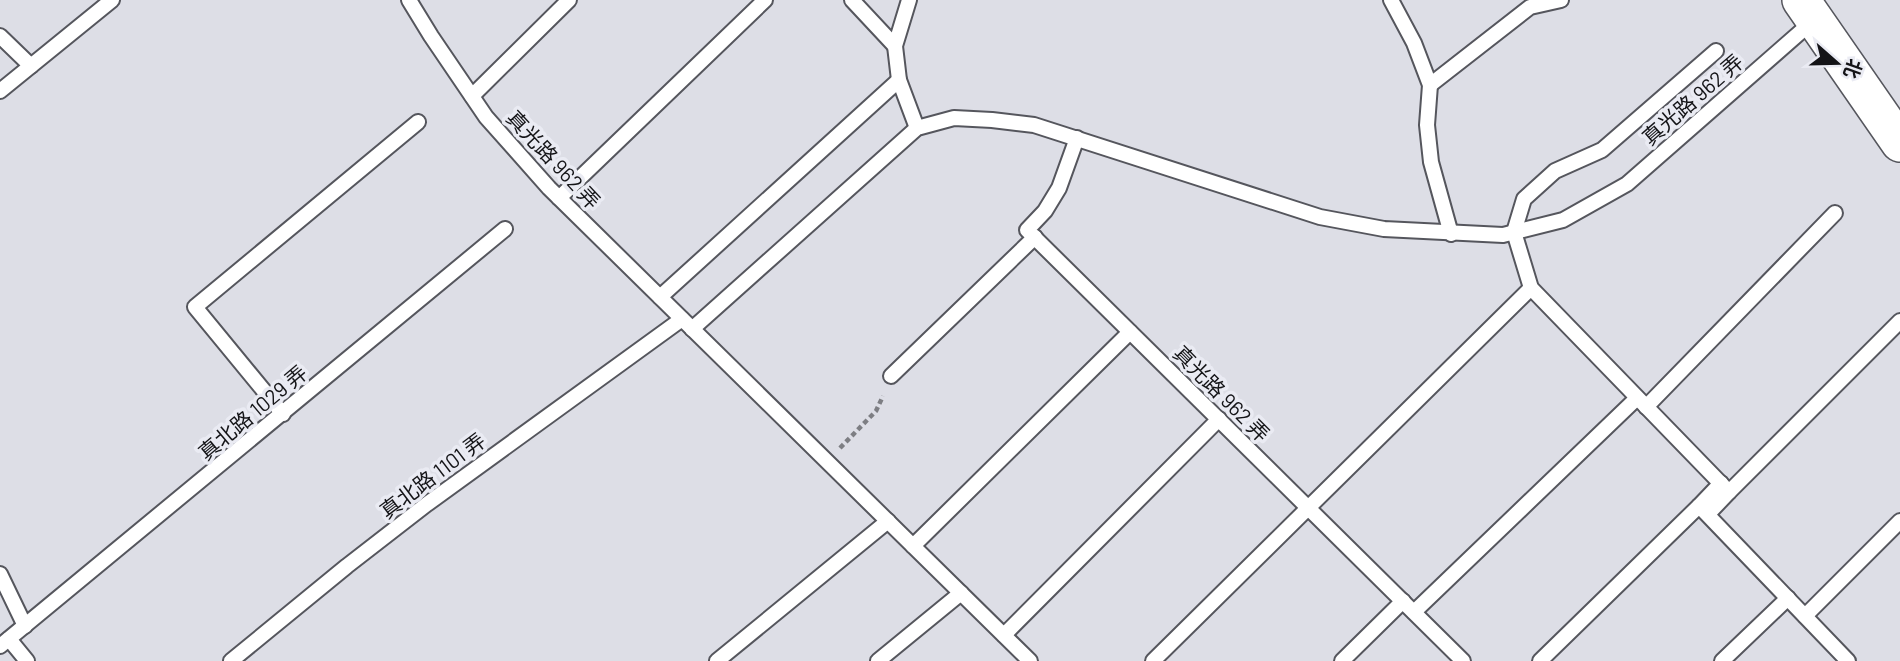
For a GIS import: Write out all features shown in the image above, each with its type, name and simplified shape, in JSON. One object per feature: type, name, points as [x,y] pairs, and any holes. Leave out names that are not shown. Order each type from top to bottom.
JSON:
[{"type":"street","points":[[1808,10],[1900,143]]},
{"type":"lane","points":[[0,91],[112,0]]},
{"type":"lane","name":"真光路 962 弄","points":[[409,0],[486,117],[559,198],[1030,661]]},
{"type":"lane","points":[[472,96],[569,0]]},
{"type":"lane","points":[[559,198],[765,0]]},
{"type":"lane","points":[[852,0],[895,46]]},
{"type":"lane","points":[[909,0],[895,46],[899,80],[917,128]]},
{"type":"lane","points":[[1391,0],[1414,43],[1430,85],[1427,125],[1431,162],[1451,233]]},
{"type":"lane","points":[[1430,85],[1530,7],[1561,0]]},
{"type":"lane","name":"真光路 962 弄","points":[[687,324],[917,128],[954,118],[1034,125],[1320,217],[1384,229],[1503,235],[1563,220],[1627,184],[1808,10]]},
{"type":"lane","points":[[0,36],[31,66]]},
{"type":"lane","points":[[1716,51],[1602,150],[1555,171],[1524,199],[1514,232],[1531,288],[1725,488]]},
{"type":"lane","points":[[660,298],[899,80]]},
{"type":"lane","points":[[283,414],[195,307],[418,122]]},
{"type":"lane","points":[[891,376],[1035,237],[1027,230],[1045,211],[1059,188],[1077,138]]},
{"type":"lane","points":[[1414,612],[1642,402],[1835,213]]},
{"type":"lane","name":"真北路 1029 弄","points":[[27,661],[5,643],[505,229]]},
{"type":"lane","name":"真光路 962 弄","points":[[1035,237],[1463,661]]},
{"type":"lane","points":[[1153,661],[1531,288]]},
{"type":"lane","points":[[1541,661],[1900,321]]},
{"type":"lane","name":"真北路 1101 弄","points":[[231,661],[428,504],[665,331],[687,324]]},
{"type":"lane","points":[[913,546],[1130,332]]},
{"type":"lane","points":[[1004,635],[1219,419]]},
{"type":"lane","points":[[1703,510],[1848,661]]},
{"type":"lane","points":[[717,661],[888,521]]},
{"type":"lane","points":[[1805,616],[1900,521]]},
{"type":"lane","points":[[0,575],[25,626]]},
{"type":"lane","points":[[878,661],[961,593]]},
{"type":"lane","points":[[1722,661],[1788,598]]},
{"type":"lane","points":[[1342,661],[1403,601]]},
{"type":"path","points":[[827,461],[876,411],[891,376]]}]
